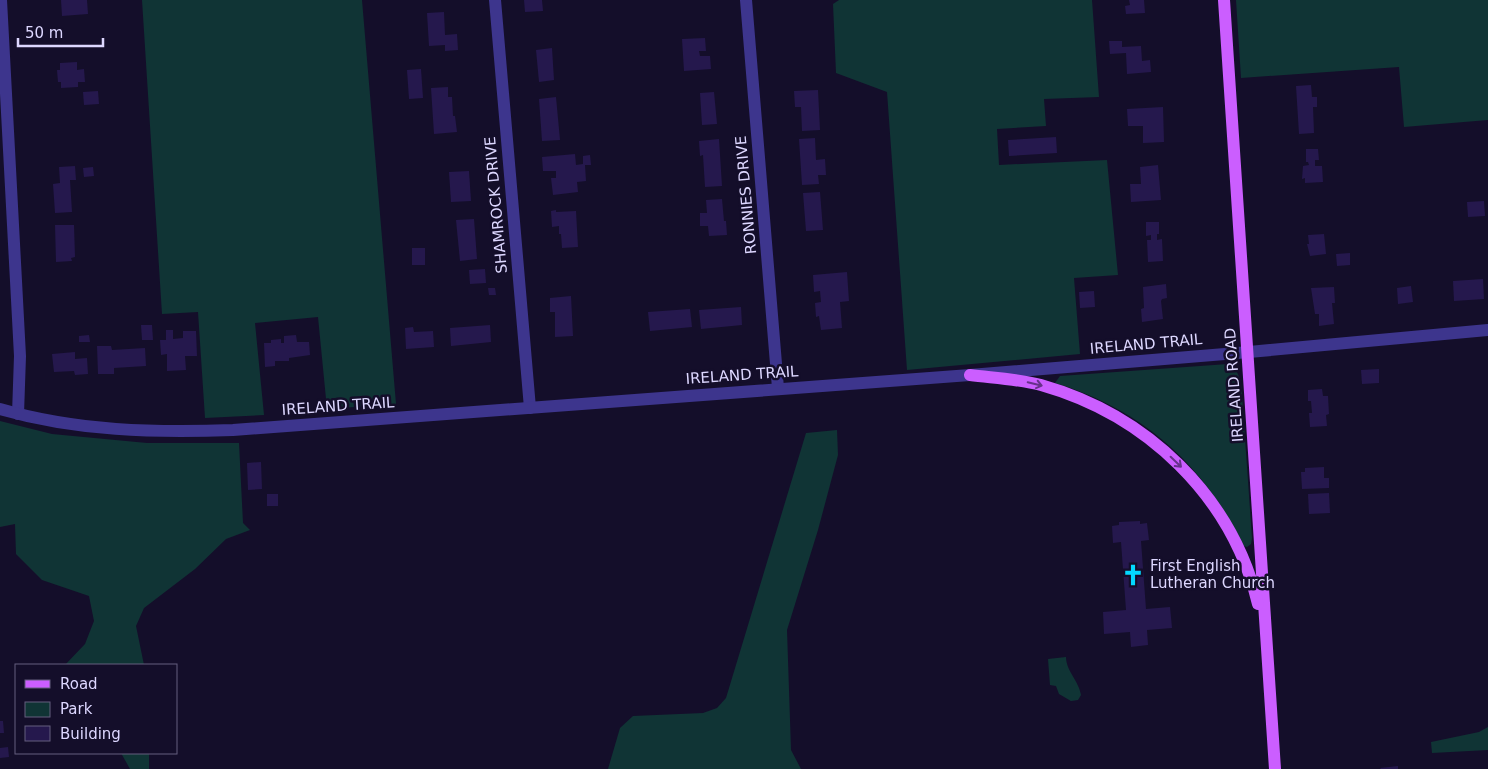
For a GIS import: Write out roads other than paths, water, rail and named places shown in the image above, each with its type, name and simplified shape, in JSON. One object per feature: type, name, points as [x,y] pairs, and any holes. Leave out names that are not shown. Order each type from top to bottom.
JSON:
[{"type":"main road","name":"IRELAND ROAD","points":[[1224,0],[1275,769]]},
{"type":"main road","points":[[970,375],[1020,381],[1068,394],[1098,406],[1141,432],[1164,450],[1197,484],[1227,527],[1240,552],[1253,586],[1266,638]]},
{"type":"street","points":[[1,0],[19,347],[18,414]]},
{"type":"street","name":"SHAMROCK DRIVE","points":[[495,0],[530,408]]},
{"type":"street","name":"RONNIES DRIVE","points":[[746,0],[778,388]]},
{"type":"street","name":"IRELAND TRAIL","points":[[0,409],[89,427],[192,432],[970,375],[1488,330]]},
{"type":"place","name":"First English Lutheran Church","points":[[1133,575]]}]
